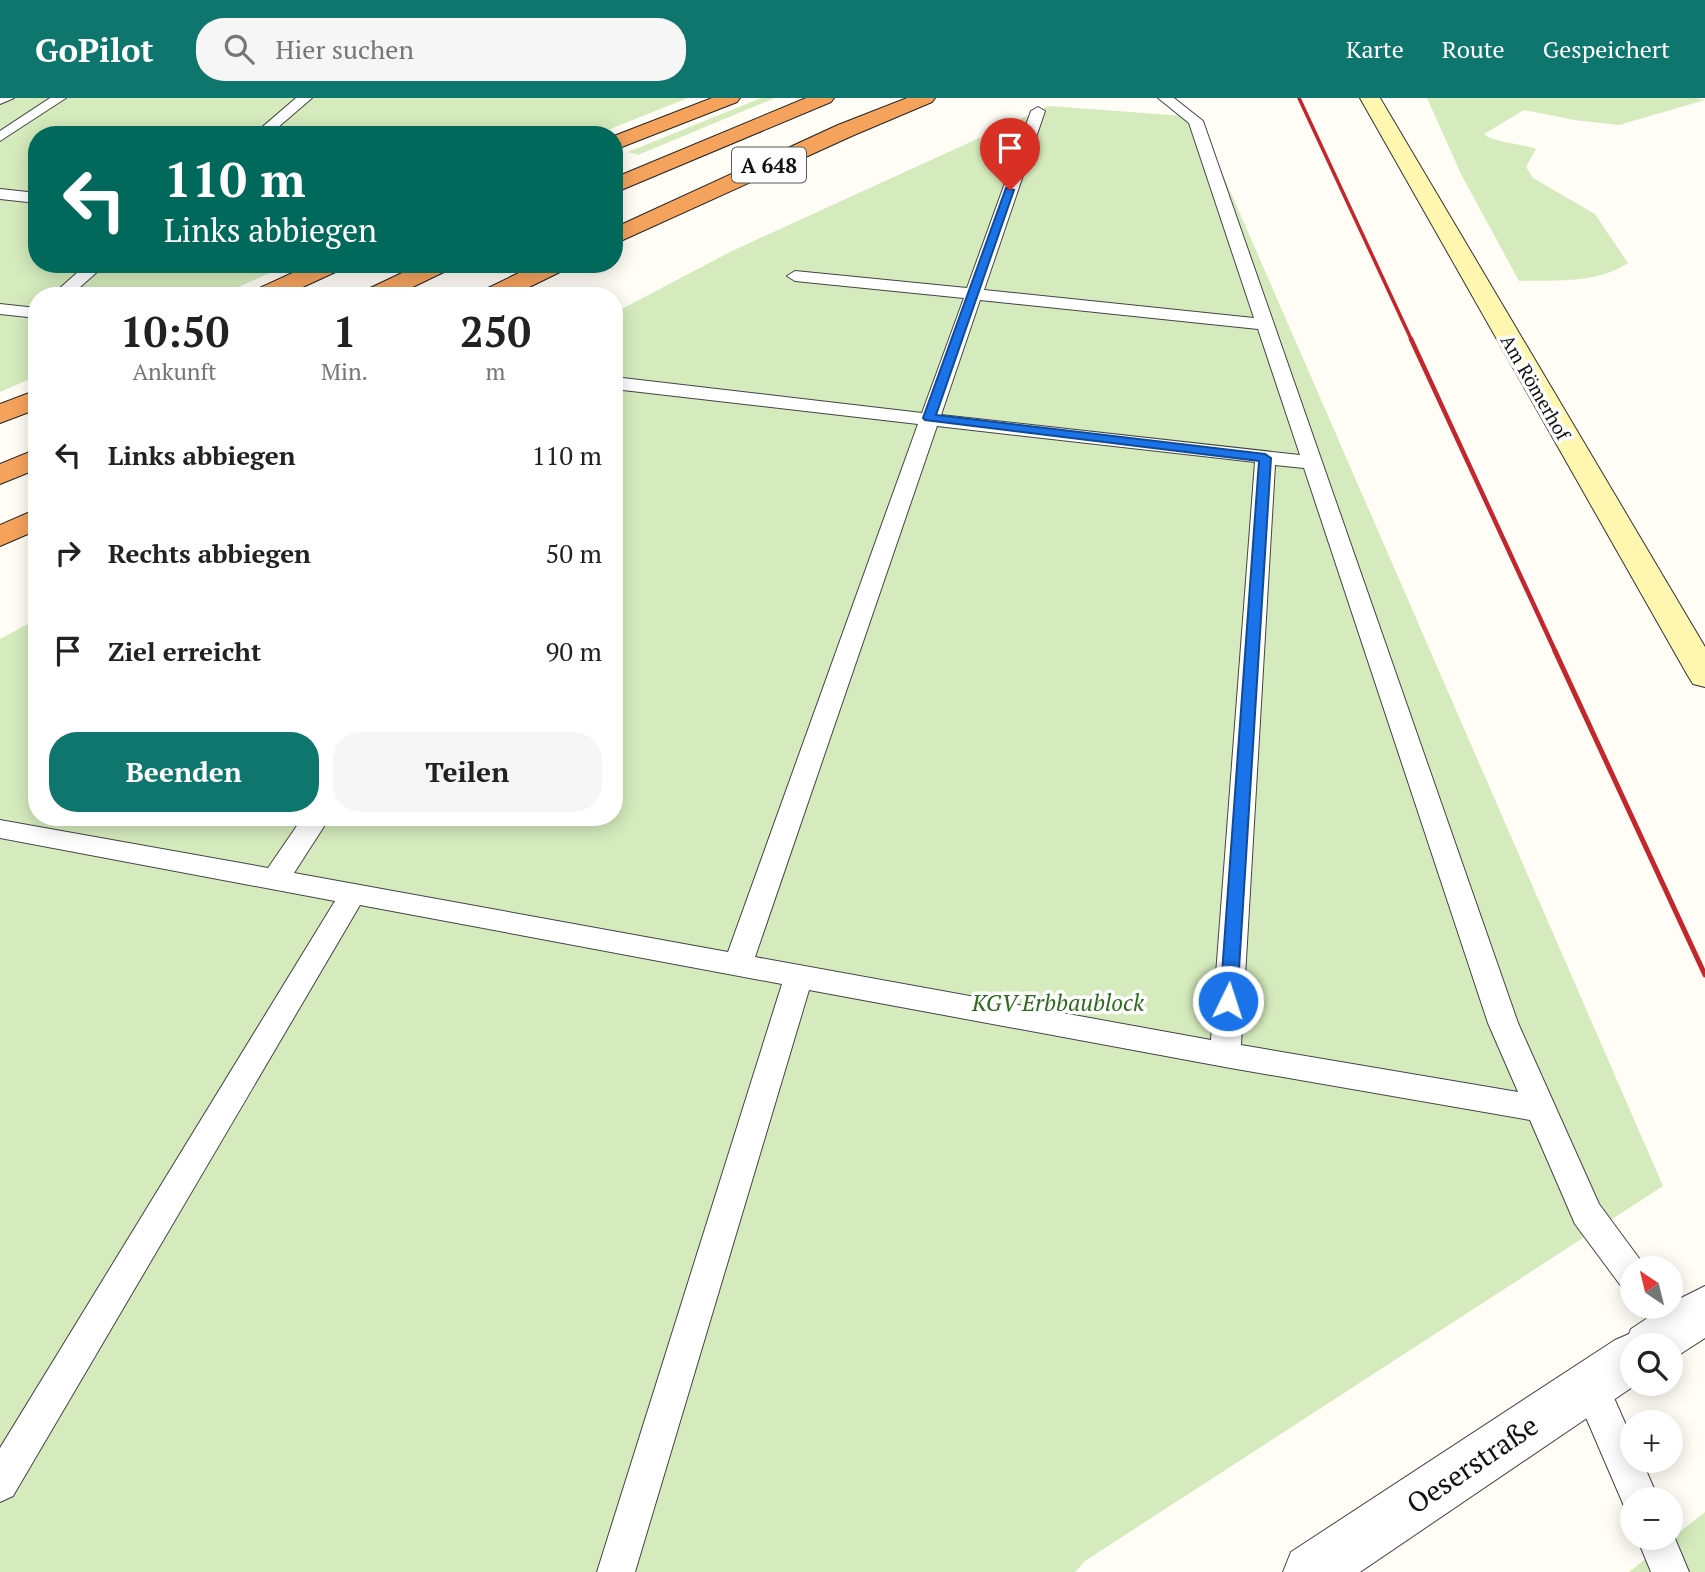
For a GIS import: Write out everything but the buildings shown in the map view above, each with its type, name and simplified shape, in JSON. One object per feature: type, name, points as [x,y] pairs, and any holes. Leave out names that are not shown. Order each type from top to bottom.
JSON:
[{"type":"highway","points":[[623,140],[730,98]]},
{"type":"highway","name":"A 648","points":[[623,182],[824,98]]},
{"type":"highway","name":"A 648","points":[[623,233],[846,130],[925,98]]},
{"type":"highway","points":[[282,287],[313,273]]},
{"type":"highway","points":[[392,287],[422,273]]},
{"type":"highway","points":[[510,287],[538,273]]},
{"type":"highway","points":[[0,415],[28,402]]},
{"type":"highway","points":[[0,475],[28,462]]},
{"type":"highway","points":[[0,537],[28,523]]},
{"type":"main road","name":"Am Römerhof","points":[[1370,98],[1705,676]]},
{"type":"street","name":"Oeserstraße","points":[[1311,1572],[1620,1360]]},
{"type":"lane","points":[[0,100],[7,98]]},
{"type":"lane","points":[[0,137],[59,98]]},
{"type":"lane","points":[[271,126],[304,98]]},
{"type":"lane","points":[[1165,98],[1196,121],[1503,1023],[1587,1214],[1620,1258]]},
{"type":"lane","points":[[738,965],[1038,111]]},
{"type":"lane","points":[[0,194],[28,197]]},
{"type":"lane","points":[[70,287],[88,273]]},
{"type":"lane","points":[[795,276],[1265,324]]},
{"type":"lane","points":[[2,309],[28,312]]},
{"type":"lane","points":[[623,384],[1313,463]]},
{"type":"lane","points":[[1225,1055],[1265,458]]},
{"type":"lane","points":[[275,880],[311,826]]},
{"type":"lane","points":[[0,829],[1225,1055],[1541,1109]]},
{"type":"lane","points":[[0,1483],[353,894]]},
{"type":"lane","points":[[616,1572],[799,976]]},
{"type":"lane","points":[[1641,1487],[1647,1396]]},
{"type":"lane","points":[[1661,1550],[1670,1572]]},
{"type":"green space","points":[[0,98],[688,98],[618,126],[28,126],[28,273],[270,273],[238,287],[28,287],[28,380],[0,392]]},
{"type":"green space","points":[[761,98],[775,98],[638,155],[628,152]]},
{"type":"green space","points":[[1427,98],[1705,100],[1619,125],[1524,110],[1484,134],[1536,149],[1526,167],[1533,178],[1595,214],[1628,263],[1603,275],[1589,278],[1519,281],[1461,174]]},
{"type":"green space","name":"KGV Erbbaublock","points":[[1049,106],[1198,117],[1663,1186],[1085,1561],[1075,1572],[0,1572],[0,639],[28,624],[28,826],[623,826],[623,308],[732,251]]},
{"type":"green space","points":[[1705,1512],[1705,1572],[1629,1572],[1657,1550],[1683,1550],[1683,1529]]},
{"type":"railway","points":[[1299,98],[1412,341]]},
{"type":"railway","points":[[1411,339],[1556,653]]},
{"type":"railway","points":[[1555,651],[1705,975]]},
{"type":"route","points":[[1010,190],[929,418],[1265,458],[1228,1001]]}]
